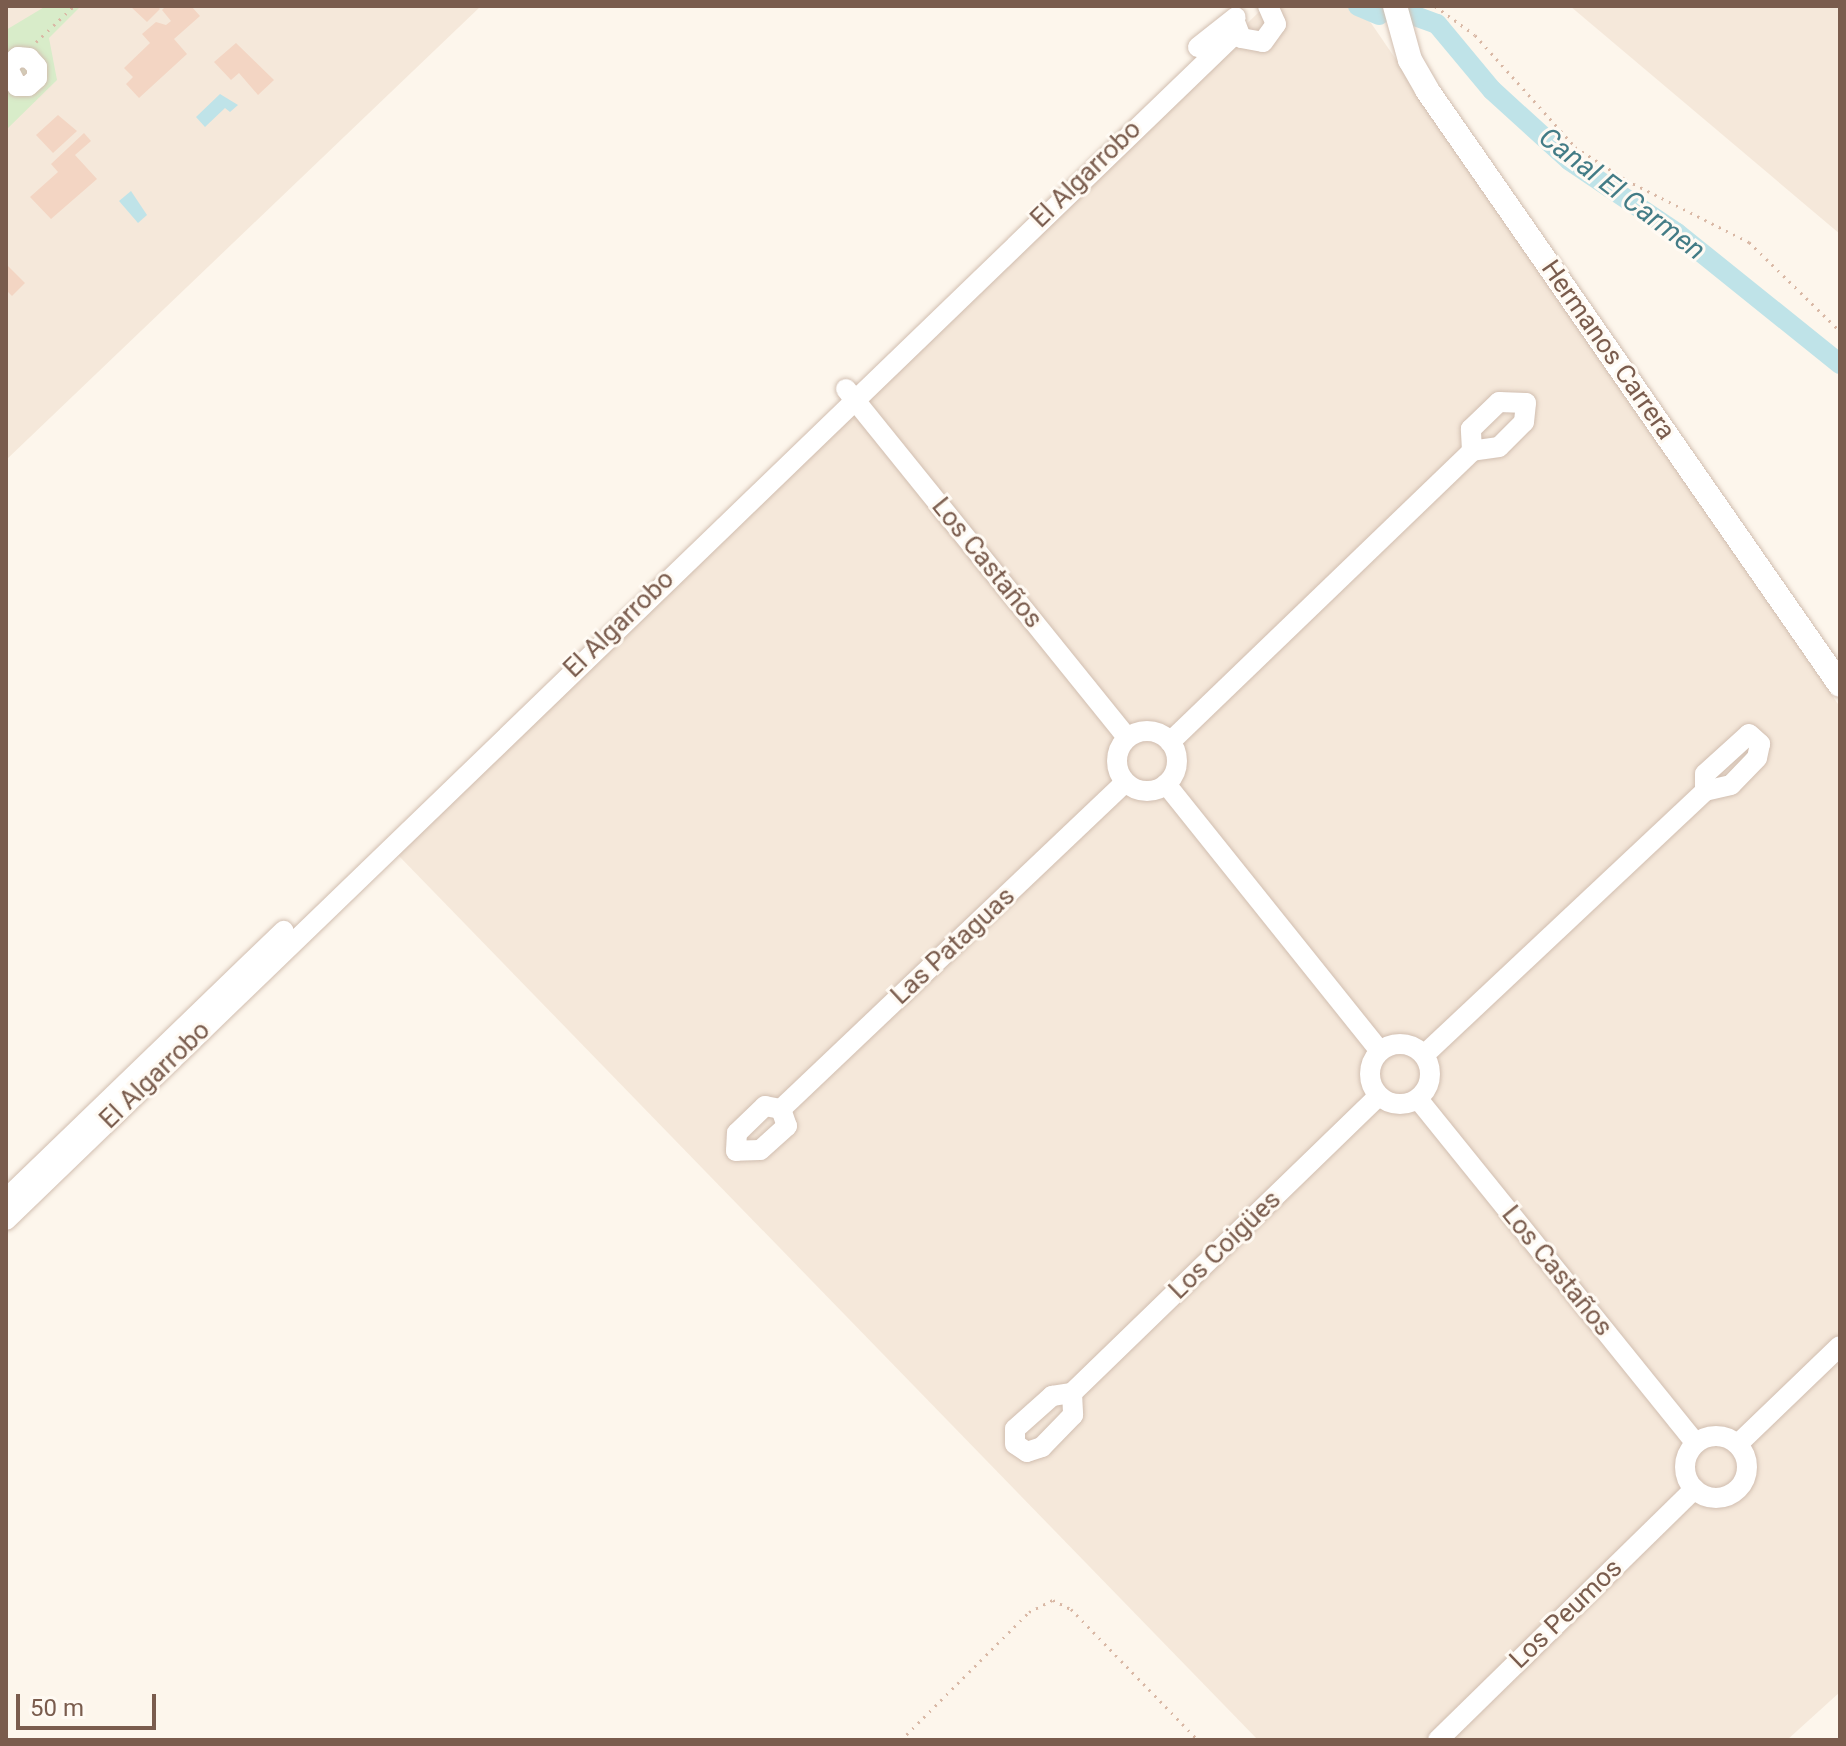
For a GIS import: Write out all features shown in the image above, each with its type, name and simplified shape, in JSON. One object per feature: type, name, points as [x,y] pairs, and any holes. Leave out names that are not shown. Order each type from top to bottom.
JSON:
[{"type":"street","points":[[1239,18],[1255,43],[1269,38],[1276,24],[1268,6]]},
{"type":"street","name":"Hermanos Carrera","points":[[1395,6],[1410,60],[1427,90],[1840,685]]},
{"type":"street","name":"El Algarrobo","points":[[6,1220],[850,394],[1218,27],[1239,18]]},
{"type":"street","name":"El Algarrobo","points":[[6,1199],[850,394]]},
{"type":"street","name":"Los Castaños","points":[[850,394],[1127,737]]},
{"type":"street","points":[[1170,742],[1472,451]]},
{"type":"street","points":[[1155,731],[1170,742],[1177,764],[1166,784],[1145,792],[1125,783],[1116,760],[1127,737],[1155,731]]},
{"type":"street","name":"Las Pataguas","points":[[781,1109],[1125,783]]},
{"type":"street","points":[[1166,784],[1380,1051]]},
{"type":"street","points":[[1424,1055],[1705,791]]},
{"type":"street","points":[[1403,1044],[1424,1055],[1430,1078],[1418,1099],[1402,1105],[1379,1096],[1370,1074],[1380,1051],[1403,1044]]},
{"type":"street","name":"Los Coigües","points":[[1072,1393],[1379,1096]]},
{"type":"street","name":"Los Castaños","points":[[1418,1099],[1696,1443]]},
{"type":"street","points":[[1738,1444],[1840,1346]]},
{"type":"street","points":[[1718,1435],[1738,1444],[1747,1460],[1742,1485],[1719,1498],[1694,1489],[1685,1465],[1696,1443],[1718,1435]]},
{"type":"street","name":"Los Peumos","points":[[1438,1740],[1694,1489]]},
{"type":"path","points":[[12,64],[74,6]]},
{"type":"path","points":[[1435,6],[1475,35],[1514,85],[1575,147],[1626,180],[1749,242],[1840,331]]},
{"type":"path","points":[[901,1740],[1029,1612],[1053,1600],[1071,1609],[1198,1740]]},
{"type":"shaded area","points":[[6,6],[481,6],[6,460]]},
{"type":"shaded area","points":[[1265,6],[1351,6],[1371,23],[1840,707],[1840,1692],[1787,1740],[1258,1740],[398,855]]},
{"type":"shaded area","points":[[1570,6],[1840,6],[1840,234]]},
{"type":"green space","points":[[46,6],[81,6],[49,38],[57,80],[6,130],[6,30]]},
{"type":"water","points":[[220,94],[238,105],[230,112],[225,108],[205,127],[196,117]]},
{"type":"water","points":[[131,191],[147,215],[138,223],[119,201]]},
{"type":"building","points":[[130,6],[157,6],[160,9],[147,22]]},
{"type":"building","points":[[166,6],[192,7],[200,16],[174,39],[187,54],[139,98],[126,84],[133,77],[124,68],[150,43],[142,34],[156,22],[166,25],[171,21],[162,10]]},
{"type":"building","points":[[236,43],[274,80],[258,95],[239,73],[231,80],[214,62]]},
{"type":"building","points":[[58,115],[77,131],[53,153],[36,135]]},
{"type":"building","points":[[84,133],[91,141],[75,155],[97,179],[51,219],[30,197],[58,172],[51,164]]},
{"type":"building","points":[[6,264],[25,283],[12,296],[6,290]]},
{"type":"waterway","name":"Canal El Carmen","points":[[1358,6],[1379,15]]},
{"type":"waterway","name":"Canal El Carmen","points":[[1415,16],[1437,24],[1492,90],[1570,161],[1677,233],[1840,364]]}]
